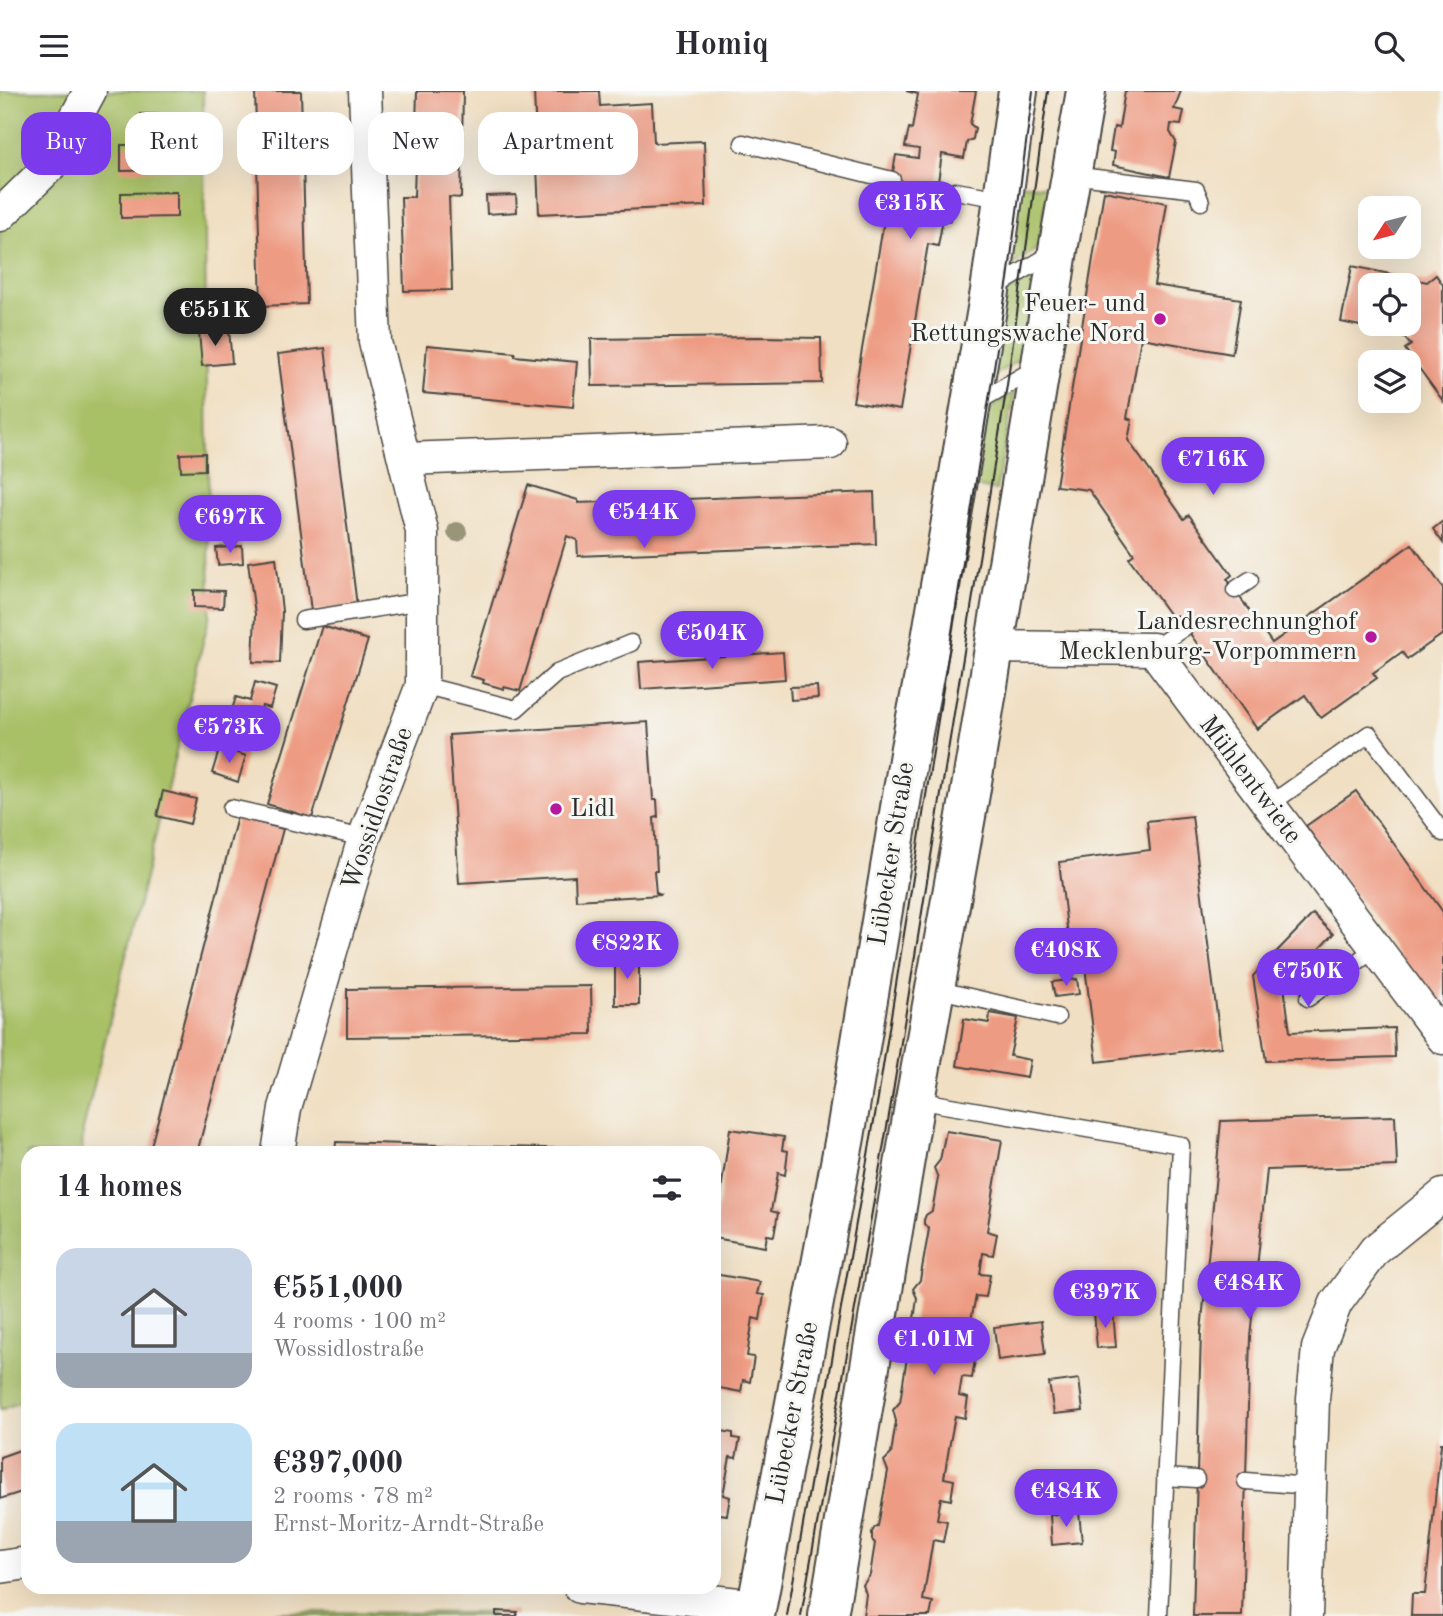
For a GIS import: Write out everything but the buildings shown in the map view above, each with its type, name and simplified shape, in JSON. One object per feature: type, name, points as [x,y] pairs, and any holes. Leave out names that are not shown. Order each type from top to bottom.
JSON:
[{"type":"street","points":[[0,215],[50,166],[90,91]]},
{"type":"street","name":"Wossidlostraße","points":[[279,1146],[285,1108],[364,838],[422,685],[422,531],[375,342],[365,91]]},
{"type":"street","name":"Lübecker Straße","points":[[756,1611],[845,1137],[910,748],[930,645],[990,291],[1018,91]]},
{"type":"street","points":[[828,1616],[1086,91]]},
{"type":"street","points":[[406,459],[830,443]]},
{"type":"street","points":[[994,647],[1153,649]]},
{"type":"street","name":"Mühlentwiete","points":[[1153,649],[1443,1038]]},
{"type":"street","points":[[1306,1616],[1313,1399],[1318,1348],[1336,1303],[1375,1250],[1443,1195]]},
{"type":"street","points":[[0,1567],[21,1564]]},
{"type":"street","points":[[631,1594],[756,1611]]},
{"type":"lane","points":[[743,143],[892,180]]},
{"type":"lane","points":[[1071,175],[1196,190],[1201,202]]},
{"type":"lane","points":[[955,191],[1003,199]]},
{"type":"lane","points":[[990,291],[1058,250]]},
{"type":"lane","points":[[970,407],[1041,365]]},
{"type":"lane","points":[[1235,590],[1250,580]]},
{"type":"lane","points":[[303,620],[422,601]]},
{"type":"lane","points":[[1153,649],[1185,627]]},
{"type":"lane","points":[[422,685],[516,709],[557,673],[631,643]]},
{"type":"lane","points":[[1269,805],[1369,734],[1443,833]]},
{"type":"lane","points":[[231,808],[364,838]]},
{"type":"lane","points":[[1308,998],[1376,949]]},
{"type":"lane","points":[[935,989],[1057,1017]]},
{"type":"lane","points":[[915,1100],[1181,1145],[1159,1616]]},
{"type":"lane","points":[[1166,1477],[1196,1479]]},
{"type":"lane","points":[[1246,1481],[1310,1486]]},
{"type":"green space","points":[[0,91],[203,91],[203,112],[125,112],[125,175],[204,175],[210,614],[83,1130],[82,1146],[21,1146],[21,1402],[0,1410]]},
{"type":"green space","points":[[1011,183],[1048,187],[1039,247],[1000,274]]},
{"type":"green space","points":[[1035,272],[1021,358],[983,383],[996,301]]},
{"type":"green space","points":[[1015,391],[996,490],[966,485],[977,418]]},
{"type":"green space","points":[[275,1612],[492,1613],[492,1616],[274,1616]]},
{"type":"tram line","points":[[787,1616],[878,1098],[1008,279],[1033,91]]},
{"type":"tram line","points":[[801,1616],[892,1098],[1007,385],[1048,91]]},
{"type":"place","name":"Feuer- und Rettungswache Nord","points":[[1160,319]]},
{"type":"place","name":"Landesrechnunghof Mecklenburg-Vorpommern","points":[[1371,637]]},
{"type":"place","name":"Lidl","points":[[556,809]]}]
